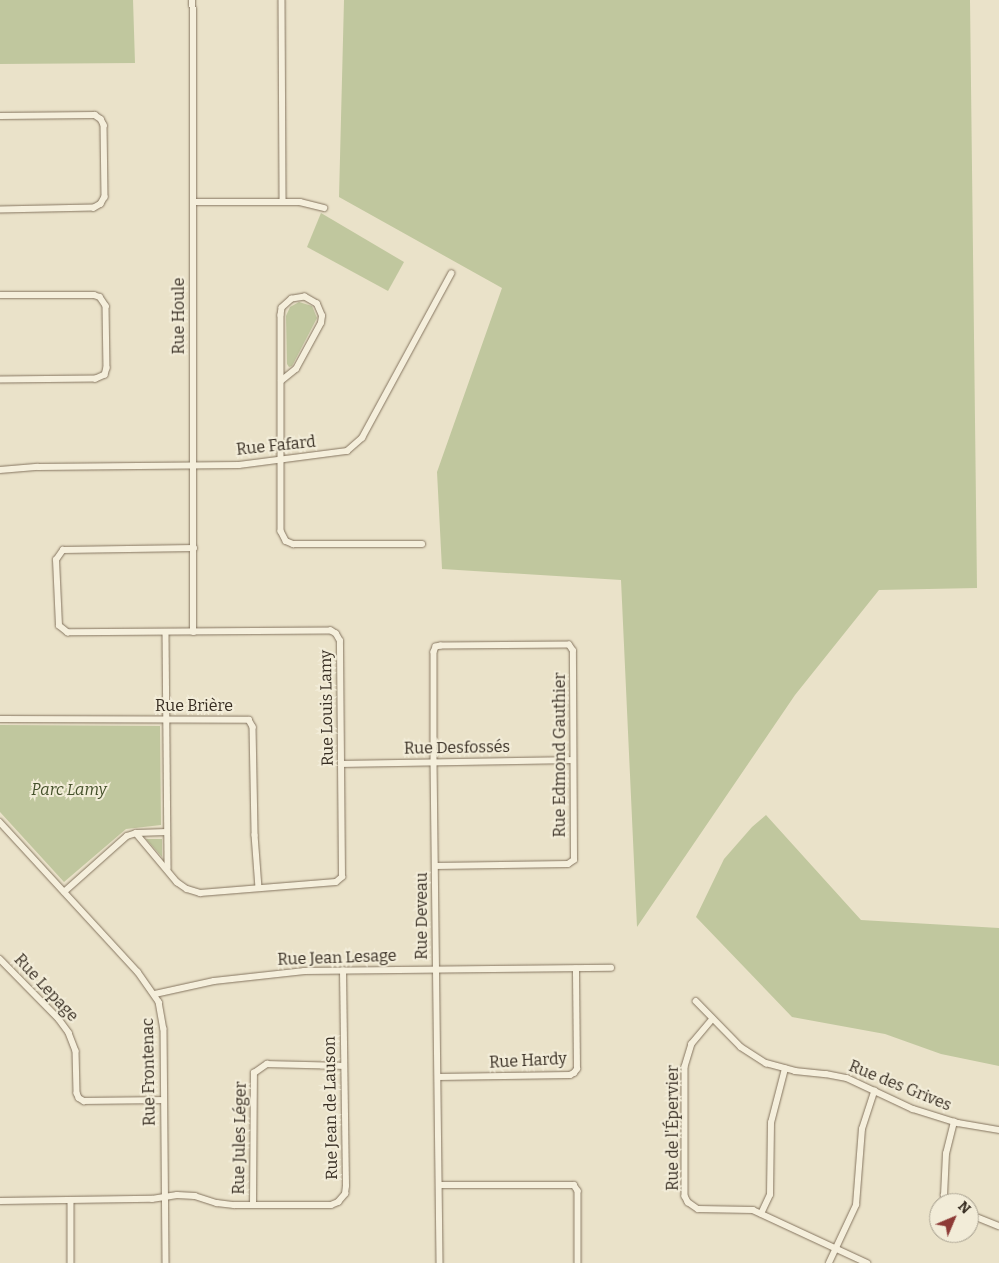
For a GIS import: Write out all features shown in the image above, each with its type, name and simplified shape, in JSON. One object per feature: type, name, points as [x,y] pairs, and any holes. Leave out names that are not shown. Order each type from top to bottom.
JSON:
[{"type":"street","name":"Rue Houle","points":[[193,0],[194,632]]},
{"type":"street","points":[[282,0],[283,202]]},
{"type":"street","points":[[0,116],[95,116],[101,119],[104,125],[105,197],[102,203],[94,208],[0,210]]},
{"type":"street","points":[[193,202],[306,202],[324,208]]},
{"type":"street","name":"Rue Fafard","points":[[0,470],[38,467],[239,465],[338,453],[356,445],[451,274]]},
{"type":"street","points":[[0,295],[100,297],[106,306],[107,368],[105,374],[96,380],[0,380]]},
{"type":"street","points":[[281,381],[298,366],[322,323],[322,316],[317,304],[305,297],[292,299],[282,308],[281,381],[280,459],[281,531],[286,541],[293,544],[422,544]]},
{"type":"street","name":"Rue Louis Lamy","points":[[136,833],[180,884],[200,893],[336,882],[342,877],[340,641],[336,634],[331,631],[64,632],[57,621],[56,560],[60,552],[68,549],[194,548]]},
{"type":"street","points":[[166,632],[168,868]]},
{"type":"street","name":"Rue Edmond Gauthier","points":[[435,866],[568,864],[573,862],[575,858],[573,651],[571,646],[549,644],[441,646],[436,648]]},
{"type":"street","name":"Rue Deveau","points":[[436,648],[434,656],[434,762],[440,1263]]},
{"type":"street","name":"Rue Brière","points":[[0,719],[246,720],[252,724],[258,888]]},
{"type":"street","name":"Rue Desfossés","points":[[342,764],[573,760]]},
{"type":"street","name":"Rue Frontenac","points":[[0,822],[138,972],[155,994],[163,1021],[166,1263]]},
{"type":"street","points":[[64,892],[124,839],[136,833],[167,832]]},
{"type":"street","name":"Rue Lepage","points":[[0,959],[59,1019],[69,1033],[76,1051],[76,1093],[79,1098],[84,1100],[164,1100]]},
{"type":"street","name":"Rue Jean Lesage","points":[[155,994],[189,985],[304,971],[612,968]]},
{"type":"street","name":"Rue Hardy","points":[[438,1077],[570,1075],[574,1073],[576,1069],[576,969]]},
{"type":"street","name":"Rue Jean de Lauson","points":[[0,1201],[188,1196],[224,1204],[331,1205],[343,1196],[346,1186],[343,971]]},
{"type":"street","name":"Rue des Grives","points":[[696,1001],[751,1055],[785,1069],[840,1076],[913,1109],[954,1122],[999,1130]]},
{"type":"street","name":"Rue de l'Épervier","points":[[714,1019],[692,1044],[684,1068],[685,1196],[690,1205],[698,1209],[748,1209],[867,1263]]},
{"type":"street","name":"Rue Jules Léger","points":[[253,1205],[254,1073],[267,1064],[344,1066]]},
{"type":"street","points":[[761,1214],[770,1195],[771,1123],[785,1069]]},
{"type":"street","points":[[829,1263],[857,1201],[862,1129],[874,1091]]},
{"type":"street","points":[[944,1193],[946,1154],[954,1122]]},
{"type":"street","points":[[439,1185],[574,1184],[578,1191],[578,1263]]},
{"type":"street","points":[[71,1200],[71,1263]]},
{"type":"street","points":[[979,1218],[999,1226]]},
{"type":"green space","points":[[0,0],[133,0],[135,63],[0,64]]},
{"type":"green space","points":[[344,0],[970,0],[977,588],[879,590],[795,695],[637,927],[621,580],[442,569],[437,472],[502,288],[339,197]]},
{"type":"green space","points":[[321,213],[404,262],[388,291],[307,247]]},
{"type":"green space","points":[[299,302],[312,306],[317,318],[292,366],[289,367],[287,364],[286,316],[290,307]]},
{"type":"green space","name":"Parc Lamy","points":[[0,725],[160,726],[161,825],[126,829],[64,882],[0,812]]},
{"type":"green space","points":[[766,815],[861,920],[999,928],[999,1066],[941,1054],[885,1034],[792,1017],[696,917],[724,859],[752,827]]},
{"type":"green space","points":[[146,839],[162,839],[162,857]]}]
